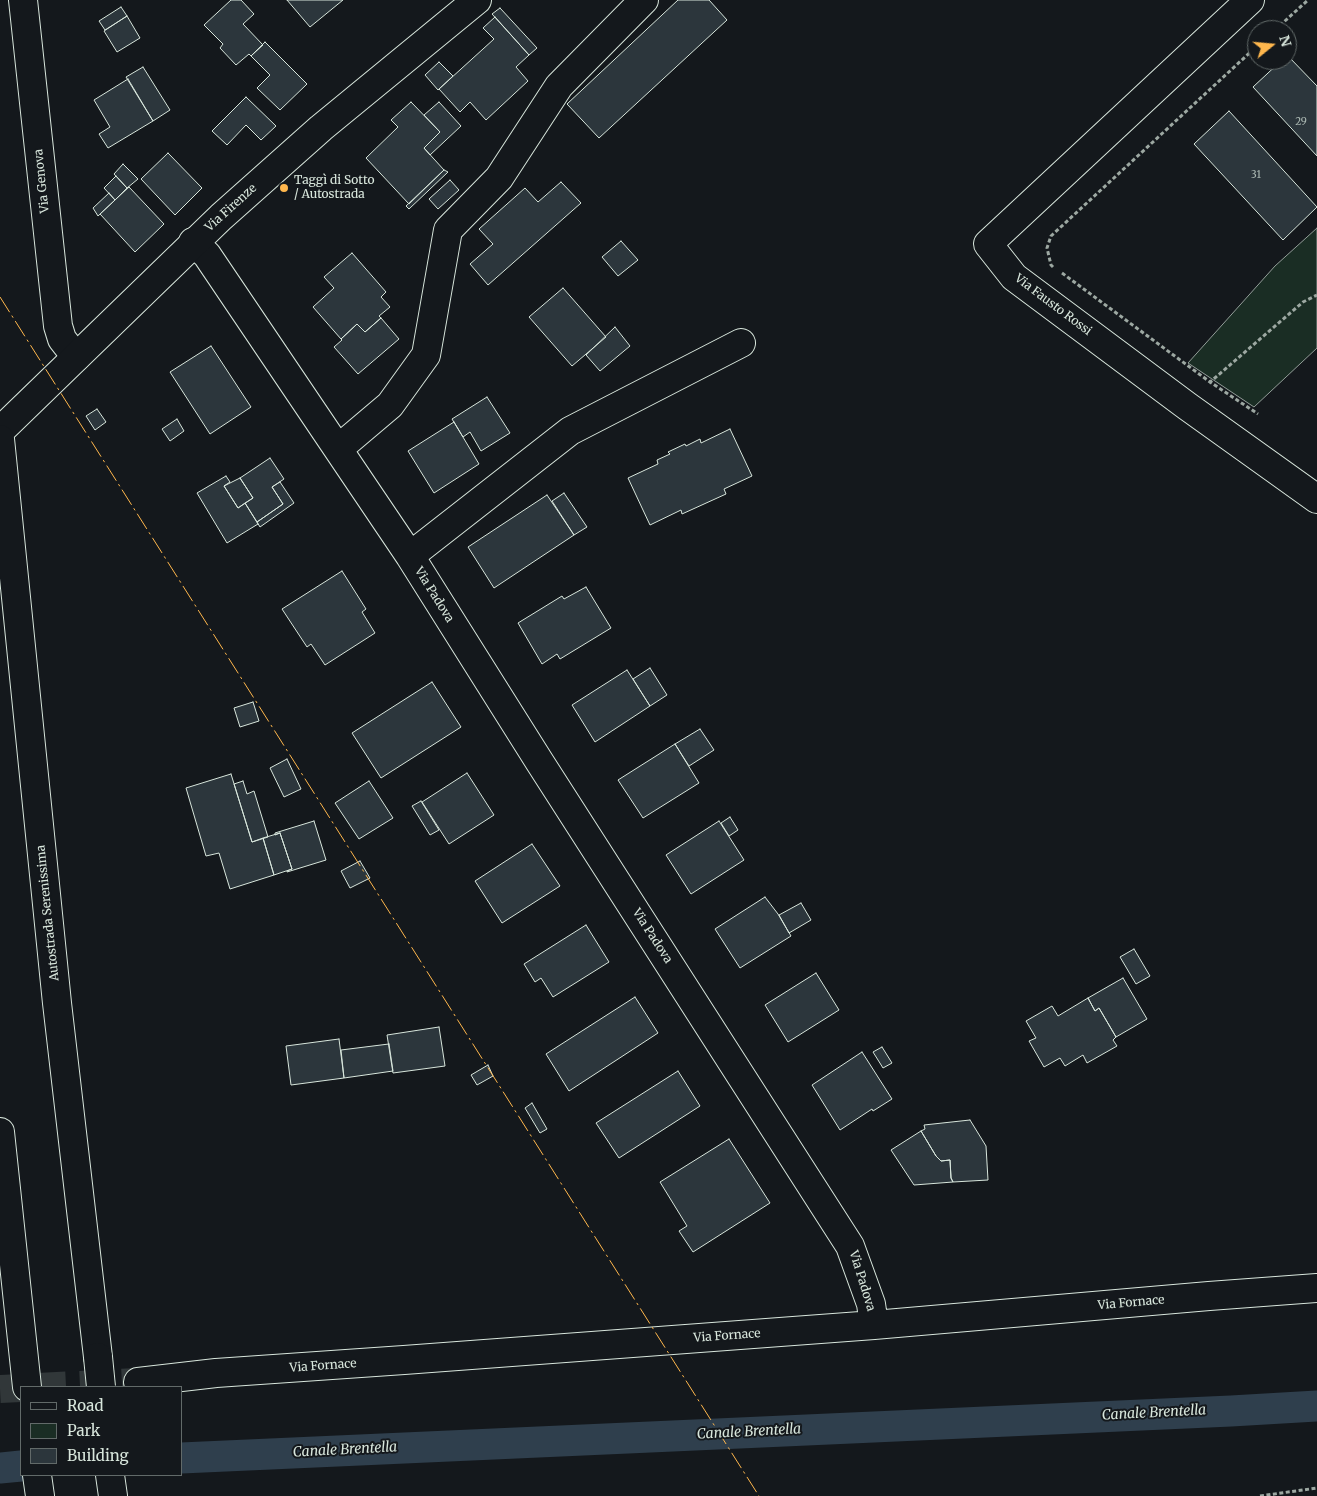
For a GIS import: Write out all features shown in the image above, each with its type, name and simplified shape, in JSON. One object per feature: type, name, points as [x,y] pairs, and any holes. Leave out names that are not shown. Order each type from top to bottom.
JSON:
[{"type":"main road","name":"Via Genova","points":[[22,0],[58,326],[62,339],[76,357]]},
{"type":"main road","name":"Via Firenze","points":[[0,431],[194,242],[321,128],[476,0]]},
{"type":"main road","points":[[338,449],[390,405],[426,355],[448,230],[499,178],[559,86],[644,0]]},
{"type":"main road","name":"Via Fausto Rossi","points":[[1250,0],[988,244],[1014,277],[1187,406],[1317,499]]},
{"type":"main road","name":"Via Padova","points":[[194,242],[207,255],[410,556],[539,762],[850,1246],[871,1304],[874,1325]]},
{"type":"main road","name":"Via Padova","points":[[410,556],[570,431],[741,343]]},
{"type":"main road","name":"Autostrada Serenissima","points":[[0,439],[57,1003],[101,1386]]},
{"type":"main road","points":[[0,1132],[27,1386]]},
{"type":"main road","name":"Via Fornace","points":[[138,1382],[216,1373],[874,1325],[1317,1288]]},
{"type":"main road","points":[[37,1476],[40,1496]]},
{"type":"main road","points":[[110,1476],[113,1496]]},
{"type":"path","points":[[1286,20],[1308,0]]},
{"type":"path","points":[[1247,55],[1051,236],[1047,248],[1051,265],[1210,382],[1258,414]]},
{"type":"path","points":[[1187,406],[1210,382],[1303,302],[1317,294]]},
{"type":"path","points":[[1260,1496],[1317,1488]]},
{"type":"green space","points":[[1317,228],[1317,348],[1254,407],[1188,363],[1275,266]]},
{"type":"building","points":[[231,0],[241,0],[254,14],[243,24],[263,45],[251,56],[249,54],[236,65],[220,48],[223,44],[204,25]]},
{"type":"building","points":[[287,0],[343,0],[310,27]]},
{"type":"building","points":[[678,0],[709,0],[727,20],[599,138],[567,104]]},
{"type":"building","points":[[121,7],[127,16],[105,30],[99,21]]},
{"type":"building","points":[[500,8],[537,48],[529,55],[492,14]]},
{"type":"building","points":[[127,16],[140,38],[117,52],[104,31]]},
{"type":"building","points":[[495,17],[529,55],[516,67],[528,81],[486,120],[470,102],[460,112],[439,89],[494,39],[483,28]]},
{"type":"building","points":[[265,42],[307,84],[280,110],[257,88],[270,75],[251,56]]},
{"type":"building","points":[[439,62],[453,76],[438,90],[425,75]]},
{"type":"building","points":[[1297,65],[1317,86],[1317,156],[1253,87],[1271,70],[1297,70]]},
{"type":"building","points":[[143,67],[170,110],[153,121],[126,77]]},
{"type":"building","points":[[128,79],[153,121],[108,148],[99,134],[110,127],[94,100]]},
{"type":"building","points":[[246,97],[276,126],[261,140],[246,125],[227,145],[212,131]]},
{"type":"building","points":[[411,102],[440,132],[424,148],[444,170],[409,204],[366,158],[398,127],[391,120]]},
{"type":"building","points":[[439,102],[461,126],[430,155],[424,148],[440,132],[424,115]]},
{"type":"building","points":[[1229,111],[1317,207],[1283,240],[1194,144]]},
{"type":"building","points":[[168,153],[202,188],[175,215],[141,179]]},
{"type":"building","points":[[123,164],[138,179],[127,188],[114,174]]},
{"type":"building","points":[[444,170],[448,172],[409,209],[406,206]]},
{"type":"building","points":[[116,176],[127,188],[115,200],[104,188]]},
{"type":"building","points":[[450,180],[459,190],[438,209],[429,199]]},
{"type":"building","points":[[561,182],[581,203],[488,285],[470,264],[493,244],[479,229],[525,188],[538,202]]},
{"type":"building","points":[[129,187],[164,224],[135,252],[100,214]]},
{"type":"building","points":[[109,193],[115,200],[98,216],[93,208]]},
{"type":"building","points":[[621,241],[638,260],[618,276],[602,257]]},
{"type":"building","points":[[352,253],[386,292],[381,297],[390,307],[365,332],[357,324],[341,339],[313,307],[334,288],[324,277]]},
{"type":"building","points":[[563,288],[606,337],[572,366],[529,317]]},
{"type":"building","points":[[381,318],[399,339],[358,374],[334,347],[357,324],[365,332]]},
{"type":"building","points":[[615,327],[630,346],[600,371],[586,355]]},
{"type":"building","points":[[211,346],[251,407],[210,434],[170,372]]},
{"type":"building","points":[[487,397],[510,433],[481,451],[470,432],[463,437],[452,419]]},
{"type":"building","points":[[97,409],[106,422],[95,430],[86,416]]},
{"type":"building","points":[[177,419],[184,431],[170,441],[162,429]]},
{"type":"building","points":[[454,422],[479,464],[434,493],[408,451]]},
{"type":"building","points":[[730,429],[752,476],[724,489],[726,494],[682,514],[681,510],[650,525],[628,478],[658,464],[657,460],[670,454],[668,452],[700,439],[701,443]]},
{"type":"building","points":[[270,458],[284,479],[272,487],[283,504],[257,522],[245,503],[253,498],[240,478]]},
{"type":"building","points":[[226,476],[230,482],[224,486],[238,508],[245,503],[258,524],[227,543],[197,493]]},
{"type":"building","points":[[240,478],[253,498],[238,508],[224,486]]},
{"type":"building","points":[[280,482],[294,503],[260,527],[257,522],[283,504],[272,487]]},
{"type":"building","points":[[564,493],[587,527],[574,535],[552,501]]},
{"type":"building","points":[[547,495],[574,535],[494,588],[468,547]]},
{"type":"building","points":[[342,571],[366,609],[362,612],[375,633],[325,665],[311,644],[307,647],[282,609]]},
{"type":"building","points":[[586,587],[611,628],[560,659],[557,654],[542,664],[518,623],[562,596],[564,599]]},
{"type":"building","points":[[650,668],[667,695],[650,706],[633,679]]},
{"type":"building","points":[[627,670],[650,706],[595,742],[572,705]]},
{"type":"building","points":[[432,682],[461,727],[381,778],[352,733]]},
{"type":"building","points":[[253,702],[259,721],[240,727],[234,708]]},
{"type":"building","points":[[700,729],[714,750],[689,766],[675,744]]},
{"type":"building","points":[[675,744],[699,783],[643,818],[618,780]]},
{"type":"building","points":[[287,759],[301,789],[284,797],[270,768]]},
{"type":"building","points":[[467,773],[494,815],[449,844],[422,802]]},
{"type":"building","points":[[231,774],[252,842],[263,838],[274,875],[230,889],[219,853],[206,856],[186,788]]},
{"type":"building","points":[[243,781],[247,794],[254,791],[268,837],[252,842],[234,784]]},
{"type":"building","points":[[369,781],[393,818],[359,839],[335,803]]},
{"type":"building","points":[[421,801],[439,830],[430,835],[412,806]]},
{"type":"building","points":[[730,817],[738,830],[729,836],[721,823]]},
{"type":"building","points":[[314,821],[326,860],[287,872],[292,869],[280,833],[275,835],[275,833]]},
{"type":"building","points":[[719,821],[744,860],[691,894],[666,855]]},
{"type":"building","points":[[280,833],[292,869],[274,875],[263,838]]},
{"type":"building","points":[[532,844],[560,886],[502,923],[475,881]]},
{"type":"building","points":[[360,861],[370,878],[350,888],[341,871]]},
{"type":"building","points":[[765,897],[791,936],[740,968],[715,929]]},
{"type":"building","points":[[801,903],[811,920],[789,933],[779,915]]},
{"type":"building","points":[[586,925],[609,962],[553,997],[541,978],[535,982],[524,964]]},
{"type":"building","points":[[1134,949],[1150,976],[1136,984],[1120,957]]},
{"type":"building","points":[[816,973],[839,1010],[788,1042],[765,1005]]},
{"type":"building","points":[[1123,978],[1147,1019],[1116,1037],[1099,1008],[1095,1011],[1088,998]]},
{"type":"building","points":[[635,997],[658,1033],[569,1091],[546,1054]]},
{"type":"building","points":[[1088,998],[1095,1011],[1099,1008],[1116,1037],[1113,1040],[1117,1046],[1087,1063],[1083,1055],[1065,1066],[1060,1058],[1044,1067],[1029,1041],[1036,1038],[1026,1021],[1052,1006],[1058,1016]]},
{"type":"building","points":[[439,1027],[445,1066],[393,1073],[387,1035]]},
{"type":"building","points":[[339,1039],[344,1078],[291,1085],[286,1046]]},
{"type":"building","points":[[389,1044],[393,1071],[344,1078],[341,1050]]},
{"type":"building","points":[[882,1047],[892,1063],[883,1068],[873,1052]]},
{"type":"building","points":[[862,1052],[892,1099],[873,1111],[872,1109],[840,1130],[812,1085]]},
{"type":"building","points":[[488,1065],[493,1076],[477,1085],[471,1075]]},
{"type":"building","points":[[678,1071],[700,1106],[619,1158],[596,1123]]},
{"type":"building","points":[[532,1103],[547,1129],[540,1133],[525,1108]]},
{"type":"building","points":[[970,1120],[986,1146],[988,1180],[953,1182],[950,1160],[941,1161],[936,1156],[921,1131],[925,1129],[924,1125]]},
{"type":"building","points":[[921,1131],[941,1161],[950,1160],[953,1182],[914,1185],[891,1150]]},
{"type":"building","points":[[729,1139],[770,1203],[693,1252],[679,1231],[687,1226],[660,1182]]},
{"type":"waterway","name":"Canale Brentella","points":[[182,1458],[1317,1406]]},
{"type":"waterway","name":"Canale Brentella","points":[[0,1468],[20,1466]]},
{"type":"tunnel","points":[[58,1386],[138,1382]]},
{"type":"tunnel","points":[[0,1389],[20,1388]]},
{"type":"power","points":[[0,297],[759,1496]]},
{"type":"place","name":"Taggì di Sotto / Autostrada","points":[[284,188]]}]
